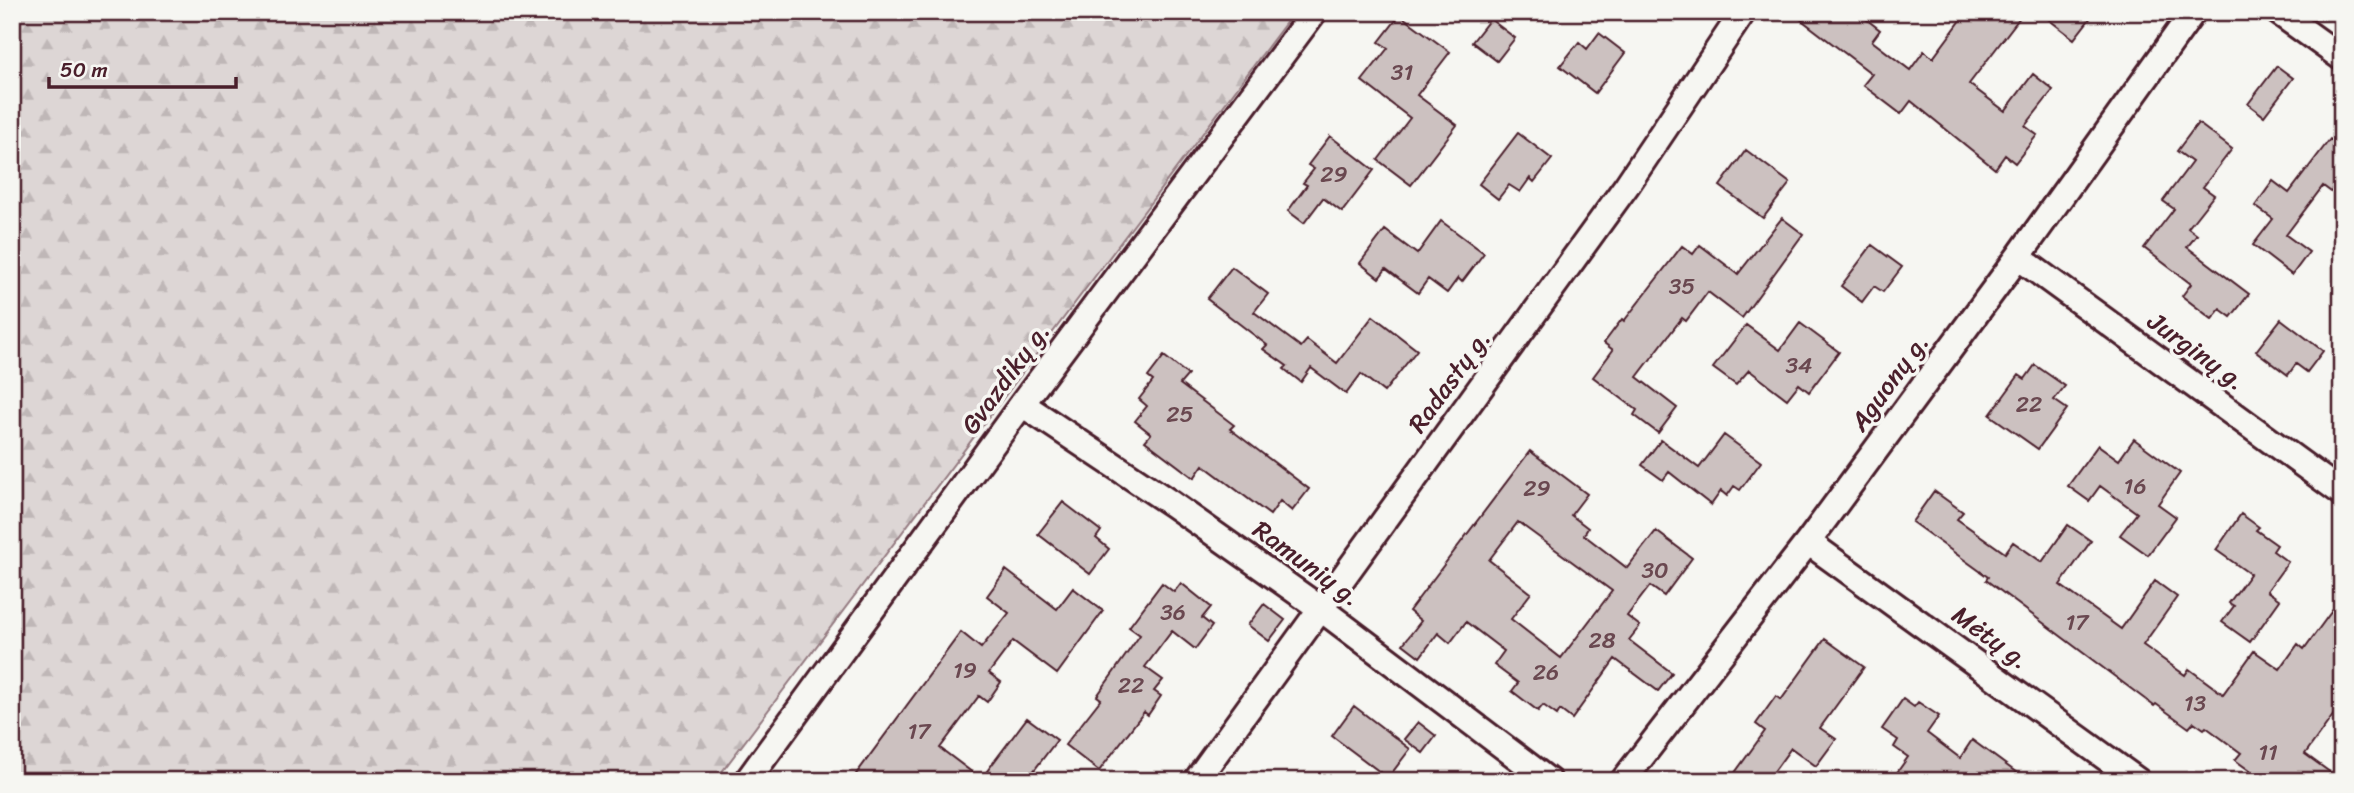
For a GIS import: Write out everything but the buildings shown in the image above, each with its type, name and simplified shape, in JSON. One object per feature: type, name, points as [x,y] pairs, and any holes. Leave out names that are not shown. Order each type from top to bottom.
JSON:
[{"type":"street","name":"Gvazdikų g.","points":[[747,781],[1314,12]]},
{"type":"street","name":"Radastų g.","points":[[1196,781],[1627,185],[1743,12]]},
{"type":"street","name":"Aguonų g.","points":[[1623,781],[1808,542],[2018,257],[2193,12]]},
{"type":"street","points":[[2278,12],[2342,58]]},
{"type":"street","name":"Jurginų g.","points":[[2018,257],[2342,493]]},
{"type":"street","name":"Ramunių g.","points":[[1023,404],[1321,609],[1549,781]]},
{"type":"street","name":"Mėtų g.","points":[[1808,542],[2138,781]]},
{"type":"green space","points":[[12,12],[1294,12],[715,781],[12,781]]}]
